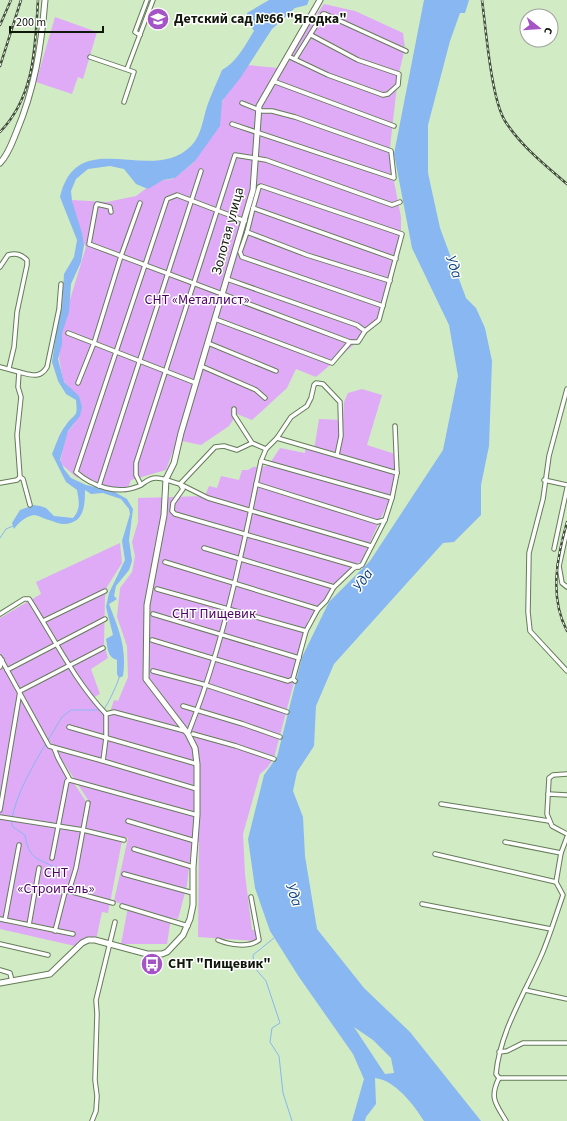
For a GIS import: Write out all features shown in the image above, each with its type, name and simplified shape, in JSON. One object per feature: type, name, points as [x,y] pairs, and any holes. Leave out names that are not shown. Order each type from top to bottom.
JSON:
[{"type":"street","points":[[0,163],[9,151],[29,101],[36,76],[41,40],[44,0]]},
{"type":"street","points":[[140,35],[135,32],[147,0]]},
{"type":"street","points":[[127,69],[153,0]]},
{"type":"street","name":"Золотая улица","points":[[166,479],[174,463],[181,433],[223,293],[246,230],[245,221],[253,190],[258,108],[272,81],[320,0]]},
{"type":"street","points":[[295,60],[323,14],[406,51]]},
{"type":"street","points":[[288,56],[328,74],[383,95],[388,94],[398,85],[400,74],[358,60],[310,35]]},
{"type":"street","points":[[90,57],[134,72],[124,102]]},
{"type":"street","points":[[272,81],[394,126]]},
{"type":"street","points":[[232,124],[394,178],[391,151],[295,117],[272,111],[262,111],[258,108],[242,103]]},
{"type":"street","points":[[141,485],[136,478],[135,468],[193,282],[235,155],[266,160],[392,205],[400,202]]},
{"type":"street","points":[[99,486],[201,171]]},
{"type":"street","points":[[111,212],[110,207],[99,204],[96,206],[89,244],[223,293],[350,342],[358,342],[365,331],[380,320],[402,234],[263,186],[259,187],[240,252],[242,257],[383,306]]},
{"type":"street","points":[[245,221],[177,195],[168,199],[144,264],[118,351],[76,472],[86,480],[99,486],[123,491],[141,485],[149,479],[166,479],[180,484],[208,498],[371,546]]},
{"type":"street","points":[[78,383],[94,342],[121,256],[140,203]]},
{"type":"street","points":[[252,208],[396,259]]},
{"type":"street","points":[[246,230],[314,257],[390,281]]},
{"type":"street","points":[[0,267],[8,255],[11,254],[17,254],[24,257],[27,265],[17,312],[14,347],[9,368]]},
{"type":"street","points":[[228,279],[357,325],[365,331]]},
{"type":"street","points":[[0,367],[39,375],[47,366],[59,309],[61,284]]},
{"type":"street","points":[[215,319],[332,364],[350,342]]},
{"type":"street","points":[[68,332],[196,383]]},
{"type":"street","points":[[208,342],[276,371]]},
{"type":"street","points":[[201,366],[256,390],[265,398]]},
{"type":"street","points":[[19,372],[18,387],[21,397],[18,450],[20,477],[24,479],[30,505]]},
{"type":"street","points":[[189,733],[206,685],[241,558],[261,461],[266,449],[277,438],[291,417],[307,406],[316,383],[323,384],[340,402],[341,436],[337,455]]},
{"type":"street","points":[[567,389],[549,456],[544,480],[543,499],[529,553],[528,570],[530,627],[535,637],[567,671]]},
{"type":"street","points":[[234,409],[234,415],[252,444],[266,449]]},
{"type":"street","points":[[152,640],[288,680],[294,680],[306,631],[318,609],[326,601],[334,587],[354,568],[359,567],[364,562],[385,520],[392,498],[397,473],[395,426]]},
{"type":"street","points":[[277,438],[397,473]]},
{"type":"street","points":[[180,484],[215,447],[224,446],[237,450],[252,444]]},
{"type":"street","points":[[261,461],[392,498]]},
{"type":"street","points":[[0,483],[17,480],[20,477]]},
{"type":"street","points":[[0,983],[50,974],[82,943],[88,940],[147,954],[162,954],[167,952],[180,939],[188,926],[193,906],[192,867],[197,815],[197,764],[189,733],[146,679],[147,605],[164,515],[166,479]]},
{"type":"street","points":[[544,480],[567,486],[554,548]]},
{"type":"street","points":[[180,484],[183,489],[173,503],[173,513],[359,567]]},
{"type":"street","points":[[256,484],[377,522],[385,520]]},
{"type":"street","points":[[567,530],[559,569],[562,583],[567,587]]},
{"type":"street","points":[[204,548],[334,587]]},
{"type":"street","points":[[165,562],[318,609]]},
{"type":"street","points":[[157,589],[306,631]]},
{"type":"street","points":[[44,621],[105,592]]},
{"type":"street","points":[[0,614],[24,599],[29,600],[44,621],[68,665],[106,714],[106,738],[103,762]]},
{"type":"street","points":[[153,614],[221,633],[299,658]]},
{"type":"street","points":[[7,670],[105,619]]},
{"type":"street","points":[[20,691],[103,648]]},
{"type":"street","points":[[1,658],[49,746],[197,789]]},
{"type":"street","points":[[0,667],[1,658]]},
{"type":"street","points":[[153,671],[206,685],[287,712]]},
{"type":"street","points":[[0,810],[20,691]]},
{"type":"street","points":[[183,706],[280,737]]},
{"type":"street","points":[[106,714],[114,712],[236,746],[274,759]]},
{"type":"street","points":[[69,727],[197,764]]},
{"type":"street","points":[[54,748],[70,780],[197,815]]},
{"type":"street","points":[[499,1078],[496,1074],[499,1052],[517,1006],[543,952],[563,895],[556,882],[561,853],[567,836],[553,828],[547,814],[549,778],[553,775],[567,774]]},
{"type":"street","points":[[52,858],[67,781],[70,780]]},
{"type":"street","points":[[548,794],[567,794]]},
{"type":"street","points":[[69,891],[76,868],[88,803]]},
{"type":"street","points":[[441,804],[549,821]]},
{"type":"street","points":[[0,817],[83,830],[124,840]]},
{"type":"street","points":[[128,820],[195,841]]},
{"type":"street","points":[[505,842],[561,853]]},
{"type":"street","points":[[5,920],[19,845]]},
{"type":"street","points":[[134,849],[192,867]]},
{"type":"street","points":[[435,854],[556,882]]},
{"type":"street","points":[[29,925],[39,868]]},
{"type":"street","points":[[124,874],[193,893]]},
{"type":"street","points":[[55,931],[64,892],[69,891],[113,903]]},
{"type":"street","points":[[218,940],[241,945],[255,943],[259,940],[251,897]]},
{"type":"street","points":[[422,904],[551,929]]},
{"type":"street","points":[[122,906],[188,926]]},
{"type":"street","points":[[0,919],[72,934]]},
{"type":"street","points":[[92,1121],[96,1111],[97,1096],[95,1080],[96,1000],[115,922]]},
{"type":"street","points":[[0,944],[48,955]]},
{"type":"street","points":[[0,970],[10,973],[12,981]]},
{"type":"street","points":[[525,990],[567,999]]},
{"type":"street","points":[[499,1052],[507,1051],[523,1042],[567,1043]]},
{"type":"street","points":[[499,1078],[567,1078]]},
{"type":"street","points":[[499,1078],[494,1088],[494,1099],[506,1121]]},
{"type":"green space","name":"СНТ «Металлист»","points":[[324,4],[355,11],[403,33],[405,48],[398,77],[389,156],[401,217],[401,241],[381,315],[357,342],[316,377],[296,369],[287,388],[252,420],[237,414],[229,426],[201,445],[177,440],[166,470],[131,480],[126,493],[76,477],[60,463],[66,434],[74,424],[81,411],[74,393],[63,380],[59,358],[62,326],[86,247],[76,225],[72,200],[107,202],[136,196],[156,181],[173,179],[193,163],[219,123],[220,106],[227,92],[247,65],[278,68]]},
{"type":"green space","points":[[55,17],[97,32],[83,79],[78,77],[72,94],[36,82]]},
{"type":"green space","name":"СНТ Пищевик","points":[[362,389],[382,395],[367,445],[395,454],[396,477],[391,496],[361,562],[357,563],[334,585],[325,600],[308,620],[290,681],[294,682],[274,758],[267,768],[260,774],[243,834],[245,874],[252,930],[256,930],[257,939],[255,941],[198,937],[199,842],[192,842],[187,885],[178,919],[171,918],[167,944],[121,944],[128,907],[114,901],[128,838],[85,831],[90,803],[47,737],[0,653],[0,618],[41,594],[36,582],[120,543],[122,563],[107,587],[105,597],[104,644],[108,658],[91,669],[100,694],[90,699],[108,718],[114,700],[118,701],[128,677],[127,646],[117,617],[120,588],[132,572],[135,556],[132,542],[138,522],[138,498],[205,496],[209,486],[217,488],[221,476],[239,480],[242,470],[248,470],[253,467],[268,466],[280,448],[305,453],[305,449],[314,450],[319,419],[343,420],[344,402],[348,393]]},
{"type":"green space","name":"СНТ «Строитель»","points":[[0,660],[42,735],[87,803],[82,831],[122,841],[108,913],[102,912],[96,940],[85,937],[75,946],[0,929]]},
{"type":"water","points":[[269,0],[309,0],[307,5],[295,8],[272,29],[241,77],[222,101],[220,126],[195,161],[175,178],[163,180],[148,189],[136,184],[124,169],[110,166],[88,169],[76,179],[71,191],[72,201],[82,233],[84,245],[81,262],[71,284],[69,312],[62,333],[62,344],[58,359],[64,382],[79,396],[82,407],[80,416],[68,431],[60,460],[64,469],[71,478],[86,485],[113,491],[127,499],[133,509],[129,540],[132,561],[129,570],[116,586],[114,596],[117,599],[109,604],[119,631],[123,648],[123,676],[119,678],[117,674],[117,660],[111,657],[106,639],[113,635],[106,607],[109,593],[125,560],[122,541],[130,514],[129,509],[121,499],[103,493],[91,494],[85,490],[84,508],[82,513],[75,521],[61,524],[34,515],[22,520],[14,529],[12,523],[20,510],[34,505],[46,508],[54,516],[73,518],[76,515],[78,508],[79,501],[77,490],[66,482],[52,454],[61,432],[75,415],[77,410],[76,400],[66,394],[58,381],[52,362],[58,321],[62,307],[64,274],[74,257],[77,240],[60,197],[69,175],[82,164],[99,159],[156,161],[175,157],[191,146],[198,136],[207,106],[222,70],[236,58],[254,31],[247,20],[247,13]]},
{"type":"water","name":"Уда","points":[[424,0],[469,0],[465,13],[460,13],[450,41],[428,125],[428,173],[440,228],[466,298],[476,308],[485,328],[492,361],[489,446],[481,485],[481,515],[454,542],[443,543],[334,664],[316,706],[314,746],[297,772],[293,791],[303,817],[305,856],[317,929],[364,988],[410,1032],[481,1121],[424,1121],[415,1108],[397,1088],[390,1083],[375,1078],[376,1104],[366,1117],[365,1121],[352,1121],[364,1079],[353,1054],[299,977],[270,931],[255,888],[248,839],[264,775],[277,757],[302,657],[329,602],[370,561],[443,450],[458,376],[449,325],[412,248],[394,154]],"holes":[[[354,1027],[373,1040],[391,1058],[394,1073],[385,1074]]]},
{"type":"waterway","points":[[0,538],[6,529],[13,526]]},
{"type":"waterway","points":[[104,709],[117,685],[119,678]]},
{"type":"waterway","points":[[48,740],[62,717],[71,710],[101,710]]},
{"type":"waterway","points":[[12,818],[22,789],[46,743]]},
{"type":"waterway","points":[[11,821],[13,827],[25,835],[31,853],[38,859],[55,867]]},
{"type":"waterway","points":[[274,938],[253,955],[254,967],[266,981],[280,1023],[272,1028],[270,1042],[279,1056],[283,1093],[292,1121]]},
{"type":"railway","points":[[0,25],[11,0]]},
{"type":"railway","points":[[0,66],[21,0]]},
{"type":"railway","points":[[0,132],[12,118],[27,87],[34,53],[38,0]]},
{"type":"railway","points":[[482,0],[487,45],[496,96],[505,121],[518,139],[567,184]]},
{"type":"railway","points":[[567,522],[560,549],[556,577],[558,605],[561,618],[567,631]]},
{"type":"place","name":"Детский сад №66 \"Ягодка\"","points":[[158,19]]},
{"type":"place","name":"СНТ \"Пищевик\"","points":[[152,964]]}]
